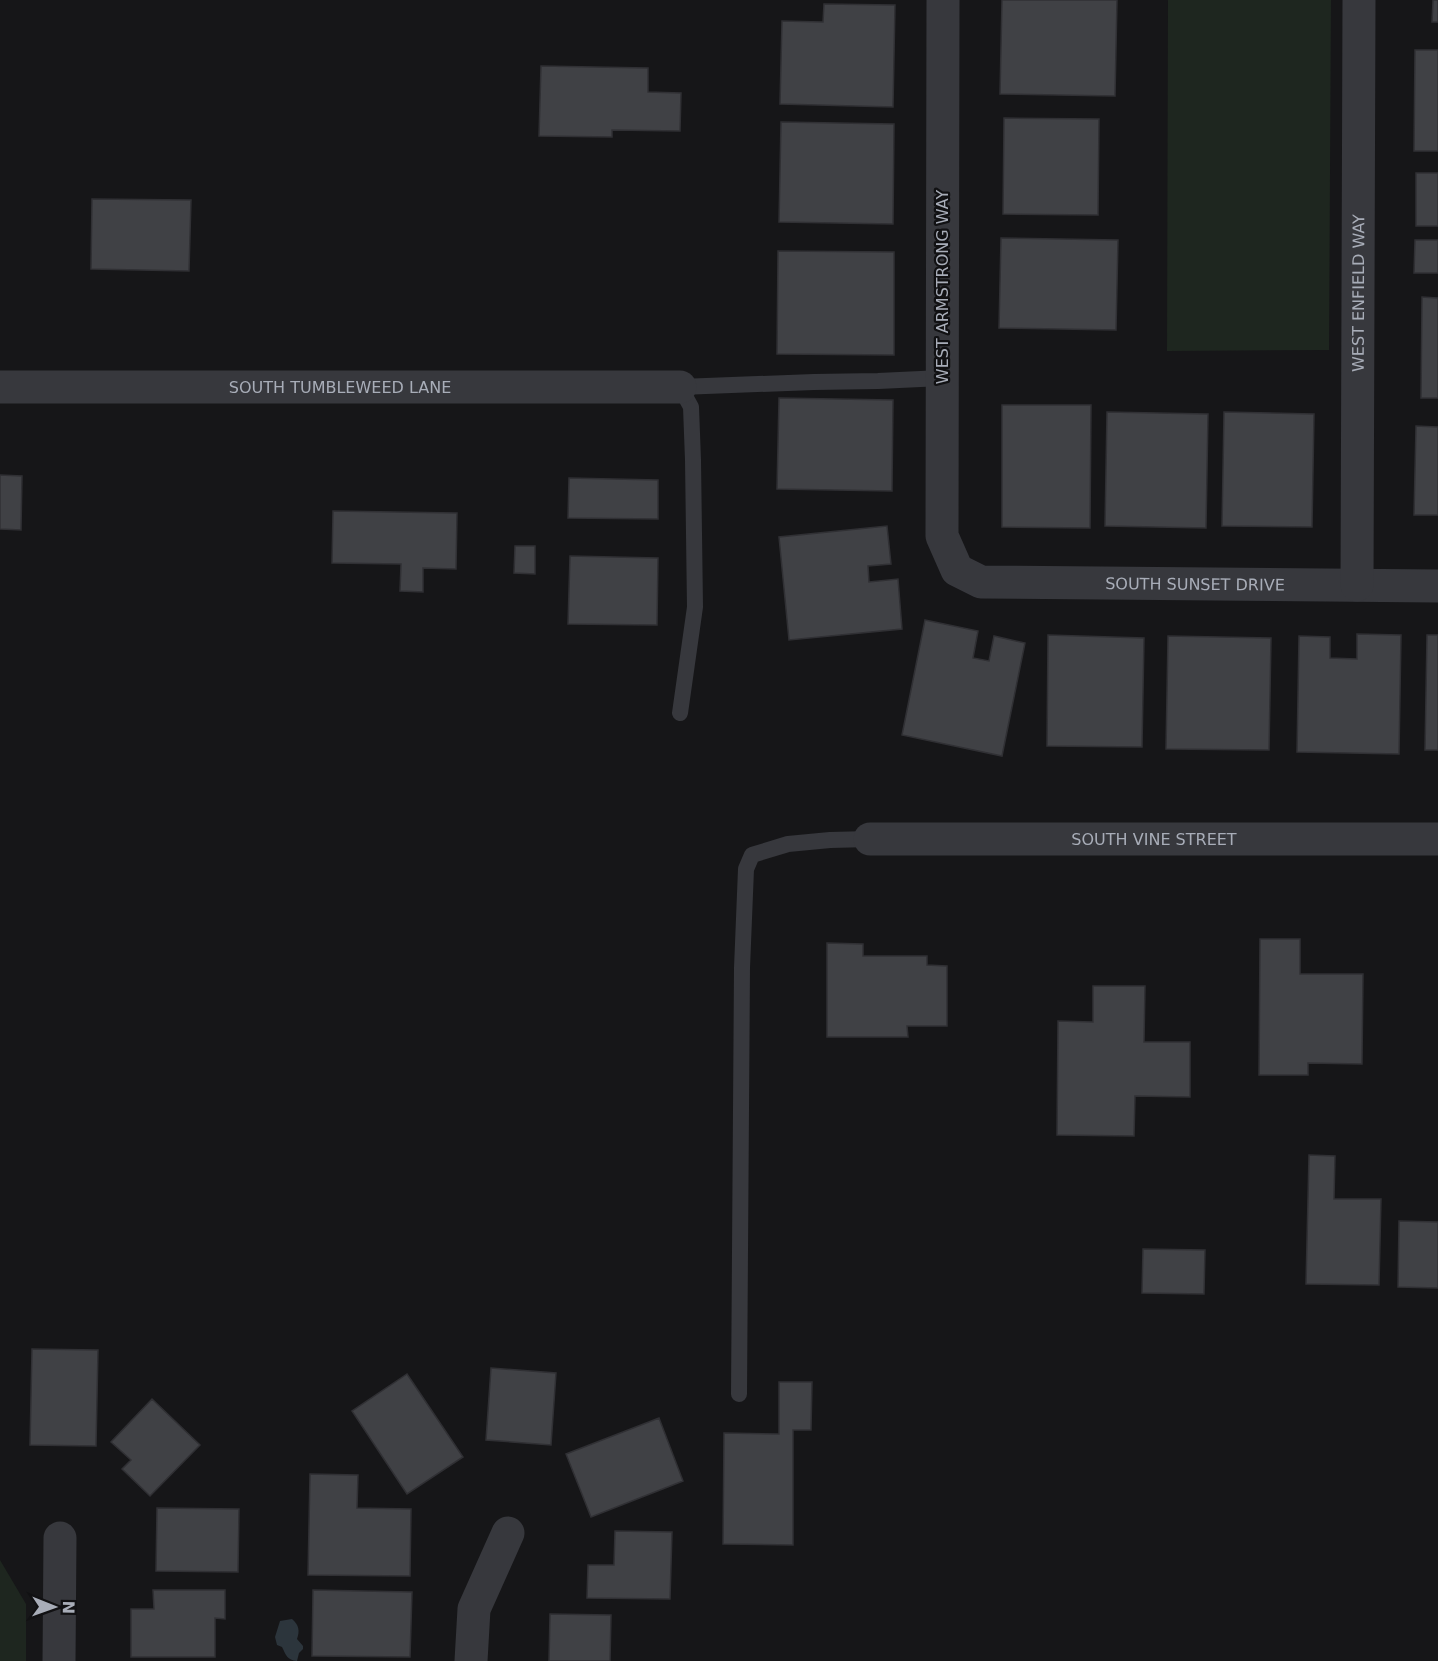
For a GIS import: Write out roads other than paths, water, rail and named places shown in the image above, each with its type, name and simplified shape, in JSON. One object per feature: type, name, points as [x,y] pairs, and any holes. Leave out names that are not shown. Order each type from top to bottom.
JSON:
[{"type":"street","name":"WEST ARMSTRONG WAY","points":[[943,0],[942,536],[957,570]]},
{"type":"street","name":"WEST ENFIELD WAY","points":[[1357,585],[1359,0]]},
{"type":"street","name":"SOUTH TUMBLEWEED LANE","points":[[0,387],[680,387]]},
{"type":"street","name":"SOUTH SUNSET DRIVE","points":[[957,570],[981,582],[1438,586]]},
{"type":"street","name":"SOUTH VINE STREET","points":[[870,839],[1438,839]]},
{"type":"street","points":[[471,1661],[474,1609],[508,1533]]},
{"type":"street","points":[[59,1661],[60,1538]]},
{"type":"lane","points":[[680,713],[695,607],[691,407],[680,387],[942,378]]},
{"type":"lane","points":[[739,1394],[742,968],[746,869],[752,855],[788,844],[870,839]]}]
